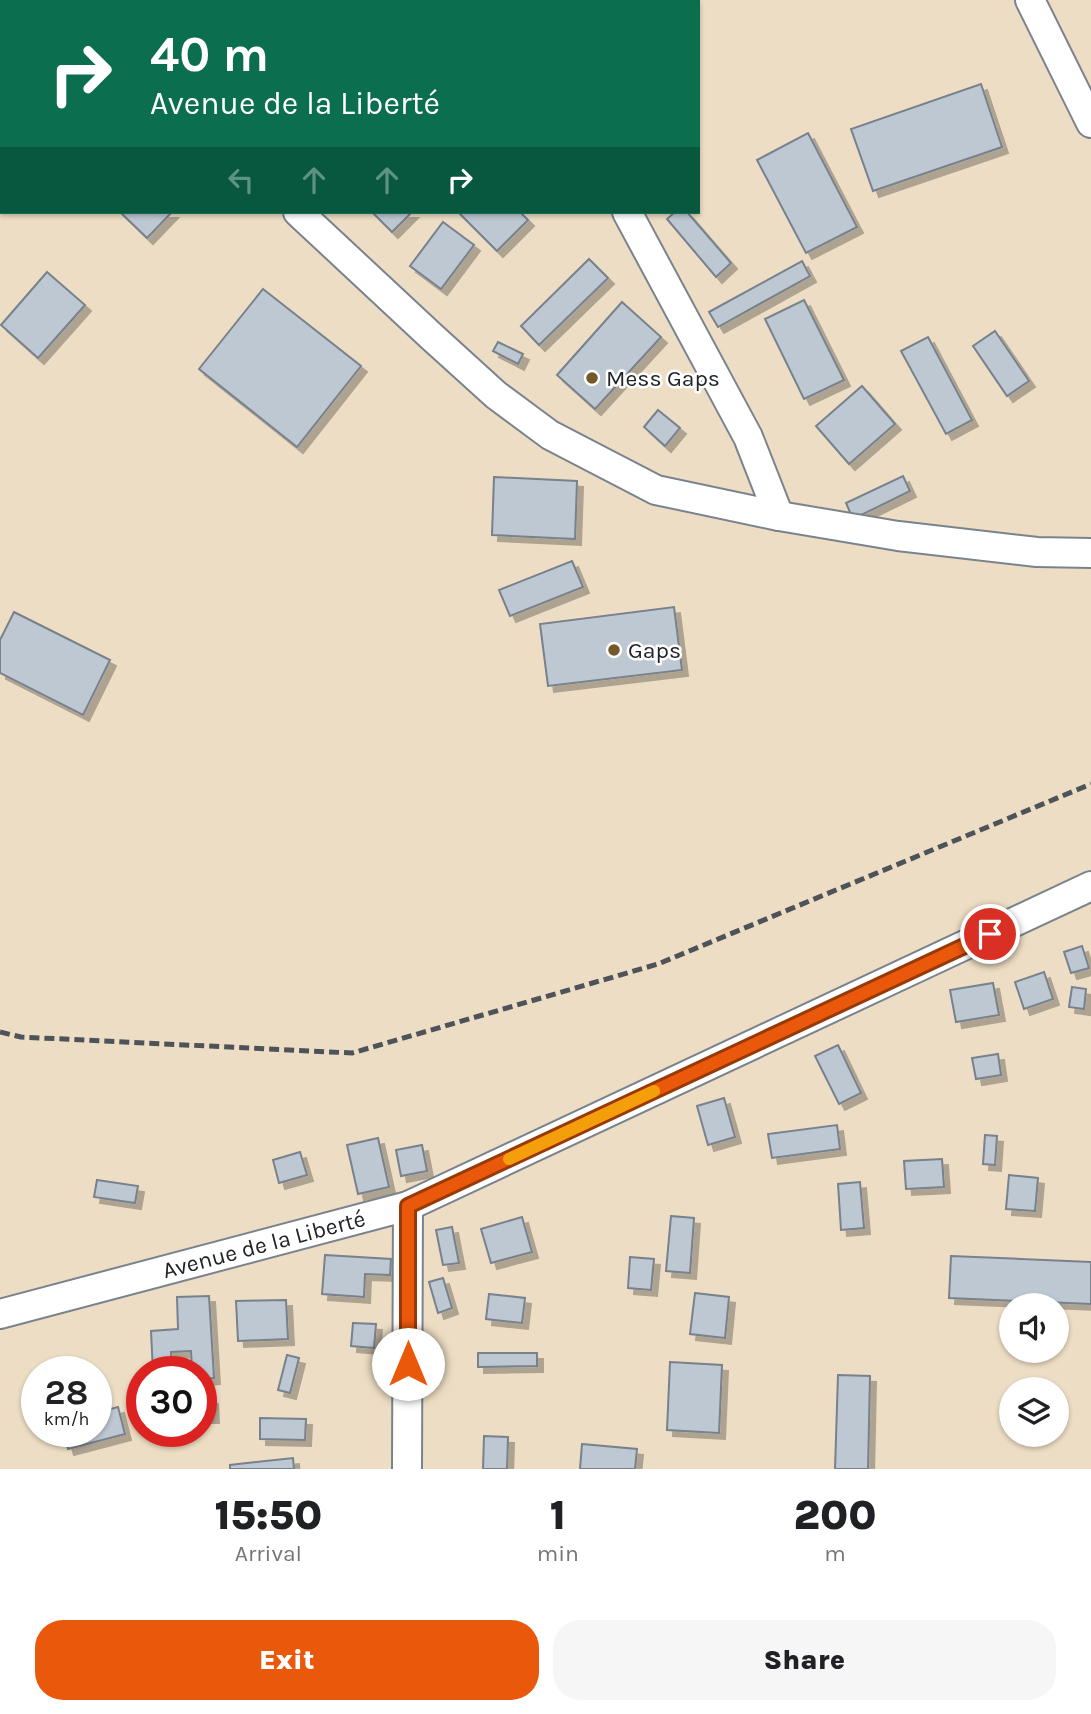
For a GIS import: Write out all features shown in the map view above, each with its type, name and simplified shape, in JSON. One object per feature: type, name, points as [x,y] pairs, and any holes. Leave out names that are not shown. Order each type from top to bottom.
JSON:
[{"type":"street","points":[[1030,0],[1091,122]]},
{"type":"street","points":[[300,214],[496,395],[550,435],[656,490],[779,516],[898,536],[1037,552],[1091,553]]},
{"type":"street","points":[[628,214],[748,438],[779,516]]},
{"type":"street","name":"Avenue de la Liberté","points":[[0,1314],[408,1206],[1091,887]]},
{"type":"street","points":[[408,1206],[408,1469]]},
{"type":"shaded area","points":[[700,0],[1091,0],[1091,1469],[0,1469],[0,214],[700,214]]},
{"type":"building","points":[[981,84],[1002,147],[873,191],[851,129]]},
{"type":"building","points":[[808,133],[857,227],[806,253],[757,160]]},
{"type":"building","points":[[122,214],[170,214],[147,238]]},
{"type":"building","points":[[374,214],[410,214],[392,232]]},
{"type":"building","points":[[460,214],[522,214],[528,220],[497,251]]},
{"type":"building","points":[[673,214],[689,214],[731,263],[716,277],[667,219]]},
{"type":"building","points":[[443,222],[474,245],[441,289],[410,266]]},
{"type":"building","points":[[589,259],[608,278],[539,345],[521,326]]},
{"type":"building","points":[[802,261],[810,276],[718,327],[709,312]]},
{"type":"building","points":[[47,272],[85,305],[38,358],[1,325]]},
{"type":"building","points":[[263,289],[361,366],[297,447],[199,369]]},
{"type":"building","points":[[804,300],[844,380],[804,399],[765,319]]},
{"type":"building","points":[[622,302],[661,337],[595,409],[557,375]]},
{"type":"building","points":[[995,331],[1029,381],[1007,396],[973,346]]},
{"type":"building","points":[[928,337],[972,420],[946,434],[901,351]]},
{"type":"building","points":[[498,342],[523,354],[518,364],[493,351]]},
{"type":"building","points":[[862,386],[895,424],[849,464],[816,426]]},
{"type":"building","points":[[658,410],[680,428],[665,446],[644,427]]},
{"type":"building","points":[[903,476],[910,491],[853,519],[846,503]]},
{"type":"building","points":[[494,477],[577,481],[575,539],[492,535]]},
{"type":"building","points":[[572,561],[583,587],[510,616],[499,590]]},
{"type":"building","points":[[674,607],[682,670],[548,686],[540,624]]},
{"type":"building","points":[[14,612],[110,660],[83,715],[0,673],[0,640]]},
{"type":"building","points":[[1082,946],[1089,968],[1071,973],[1064,952]]},
{"type":"building","points":[[1044,972],[1053,999],[1024,1009],[1015,982]]},
{"type":"building","points":[[993,983],[999,1015],[956,1022],[950,990]]},
{"type":"building","points":[[1072,987],[1086,989],[1084,1009],[1069,1007]]},
{"type":"building","points":[[838,1045],[861,1093],[839,1104],[815,1056]]},
{"type":"building","points":[[998,1054],[1001,1075],[976,1079],[972,1058]]},
{"type":"building","points":[[724,1098],[735,1137],[708,1145],[697,1106]]},
{"type":"building","points":[[837,1125],[840,1149],[772,1158],[768,1134]]},
{"type":"building","points":[[985,1135],[997,1136],[995,1165],[983,1164]]},
{"type":"building","points":[[378,1138],[389,1187],[358,1194],[347,1145]]},
{"type":"building","points":[[422,1145],[427,1171],[401,1176],[396,1150]]},
{"type":"building","points":[[300,1152],[307,1175],[279,1183],[273,1160]]},
{"type":"building","points":[[942,1159],[944,1187],[906,1189],[904,1161]]},
{"type":"building","points":[[1009,1175],[1038,1178],[1035,1211],[1006,1209]]},
{"type":"building","points":[[97,1180],[138,1186],[135,1203],[94,1197]]},
{"type":"building","points":[[860,1182],[864,1228],[841,1230],[838,1184]]},
{"type":"building","points":[[671,1216],[694,1218],[690,1273],[666,1271]]},
{"type":"building","points":[[522,1217],[532,1252],[491,1263],[481,1229]]},
{"type":"building","points":[[452,1227],[459,1263],[443,1265],[436,1230]]},
{"type":"building","points":[[325,1255],[391,1259],[390,1275],[365,1274],[364,1297],[322,1294]]},
{"type":"building","points":[[951,1256],[1091,1262],[1091,1304],[1069,1303],[1069,1293],[999,1293],[999,1300],[949,1298]]},
{"type":"building","points":[[630,1257],[654,1259],[651,1290],[628,1288]]},
{"type":"building","points":[[443,1278],[452,1308],[438,1313],[429,1282]]},
{"type":"building","points":[[695,1293],[729,1297],[725,1338],[690,1334]]},
{"type":"building","points":[[489,1294],[525,1298],[522,1323],[486,1319]]},
{"type":"building","points":[[209,1296],[213,1356],[191,1356],[191,1351],[171,1352],[171,1356],[152,1356],[151,1331],[178,1329],[177,1297]]},
{"type":"building","points":[[286,1300],[288,1339],[238,1341],[236,1301]]},
{"type":"building","points":[[353,1323],[376,1324],[374,1348],[351,1346]]},
{"type":"building","points":[[478,1353],[537,1353],[537,1366],[478,1367]]},
{"type":"building","points":[[287,1355],[299,1358],[290,1393],[278,1390]]},
{"type":"building","points":[[670,1362],[722,1365],[719,1433],[667,1430]]},
{"type":"building","points":[[838,1375],[870,1376],[868,1469],[835,1469]]},
{"type":"building","points":[[118,1407],[125,1434],[112,1437],[112,1409]]},
{"type":"building","points":[[260,1418],[306,1419],[305,1440],[260,1439]]},
{"type":"building","points":[[484,1436],[508,1437],[507,1469],[483,1469]]},
{"type":"building","points":[[582,1444],[637,1449],[635,1469],[580,1469]]},
{"type":"building","points":[[293,1458],[294,1469],[230,1469],[230,1465]]},
{"type":"railway","points":[[0,1032],[21,1037],[352,1053],[658,964],[1091,784]]},
{"type":"slow traffic","points":[[509,1159],[654,1091]]},
{"type":"place","name":"Mess Gaps","points":[[592,378]]},
{"type":"place","name":"Gaps","points":[[614,650]]},
{"type":"route","points":[[408,1364],[408,1206],[990,934]]}]
